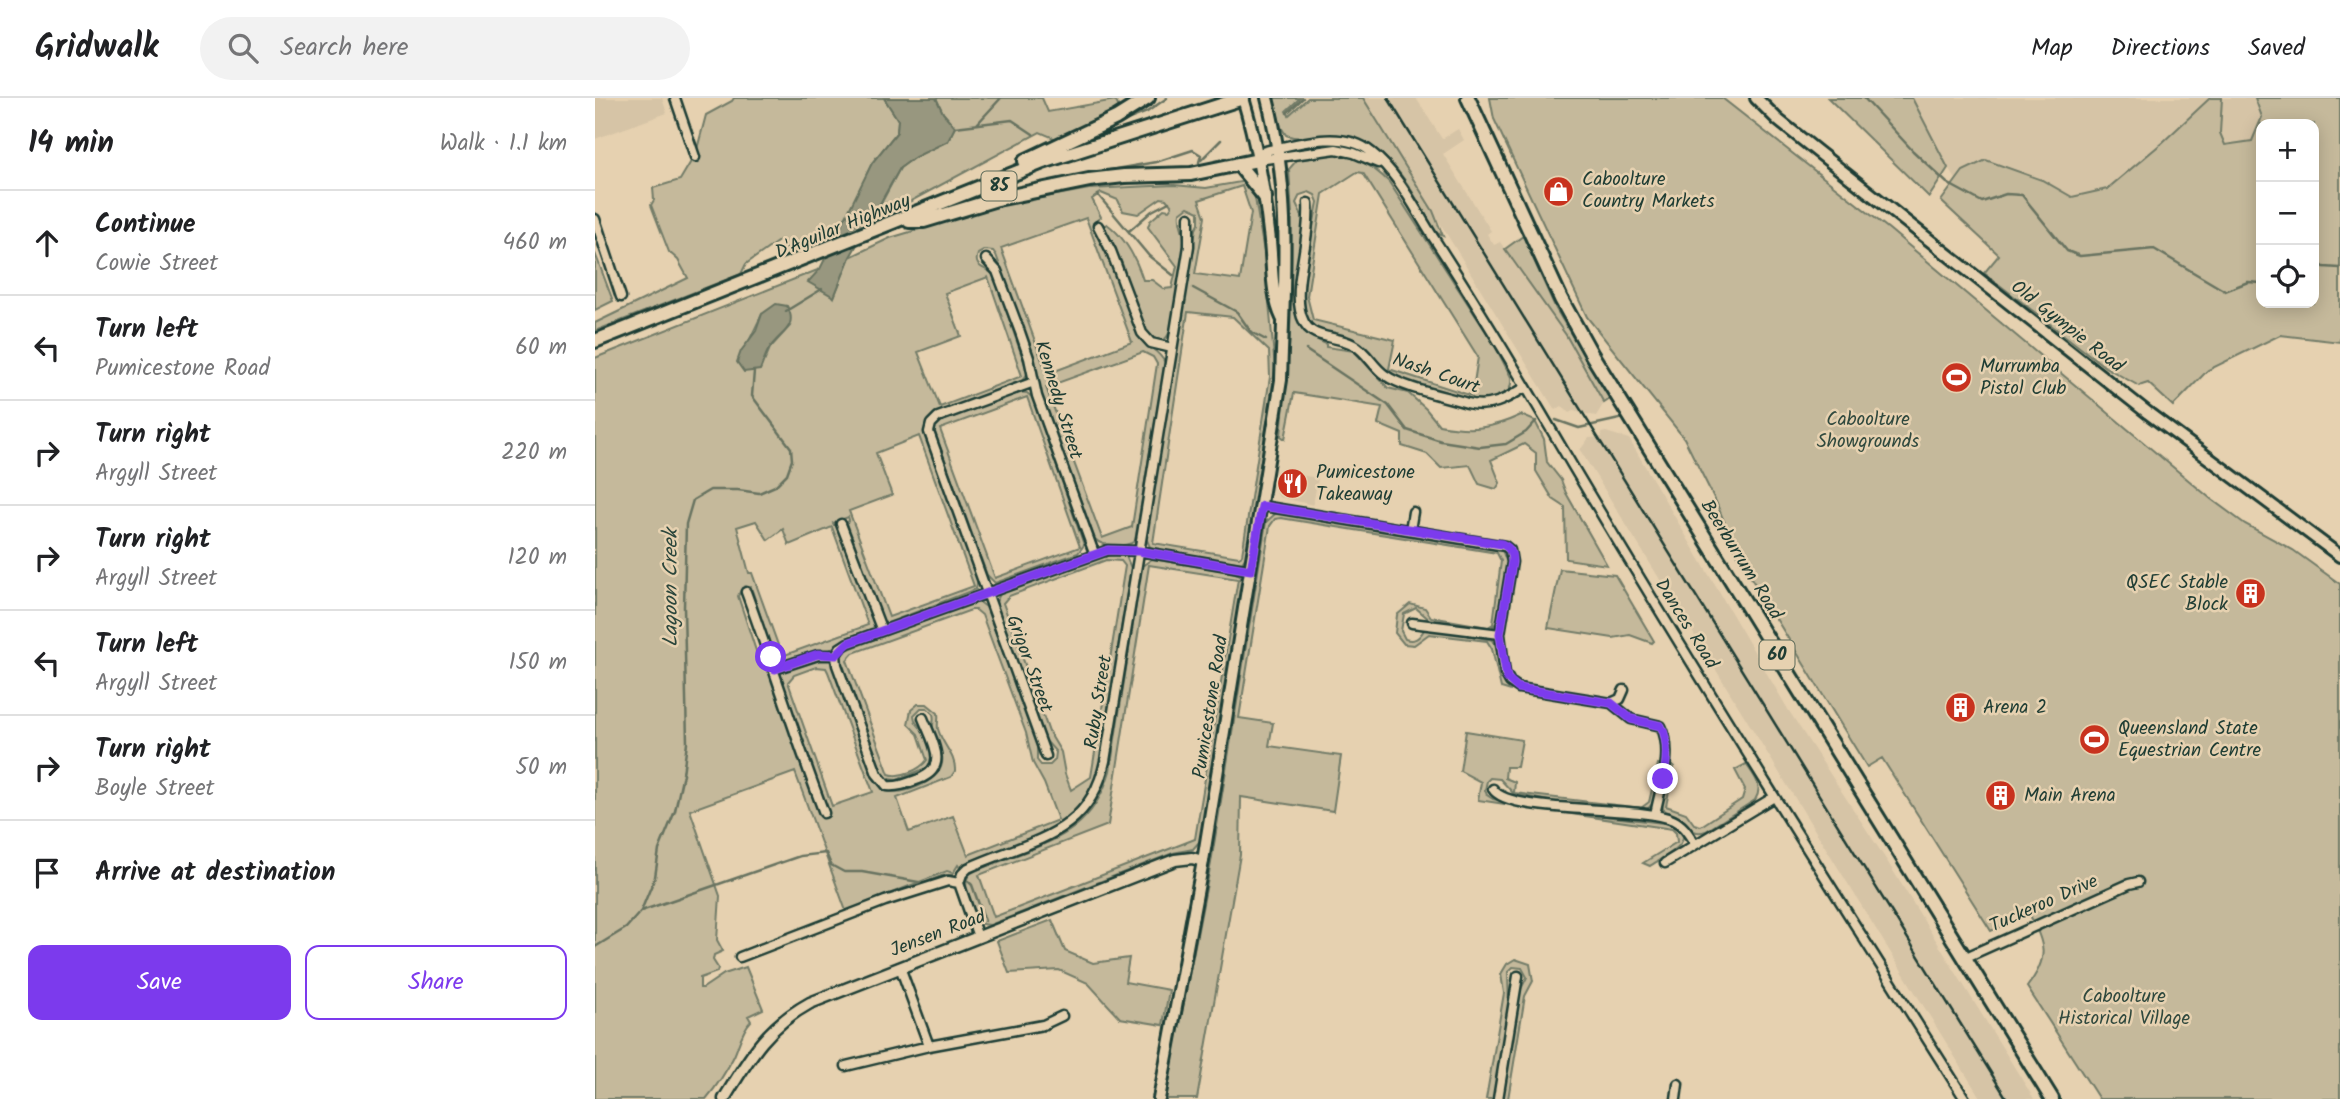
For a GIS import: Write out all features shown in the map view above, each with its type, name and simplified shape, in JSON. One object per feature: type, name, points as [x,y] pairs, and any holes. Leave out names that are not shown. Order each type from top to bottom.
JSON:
[{"type":"main road","points":[[979,187],[989,178],[1116,118],[1148,98]]},
{"type":"main road","name":"D'Aguilar Highway","points":[[595,348],[979,187],[1087,146],[1105,143],[1243,98]]},
{"type":"main road","name":"Pumicestone Road","points":[[1243,98],[1265,197],[1276,305],[1282,318]]},
{"type":"main road","name":"Pumicestone Road","points":[[1159,1099],[1203,861],[1281,380],[1285,209],[1279,153],[1267,98]]},
{"type":"main road","name":"Beerburrum Road","points":[[1468,98],[1561,299],[1629,415],[2052,1099]]},
{"type":"main road","name":"Old Gympie Road","points":[[1745,98],[1769,117],[1778,120]]},
{"type":"main road","name":"Old Gympie Road","points":[[1756,98],[1778,120],[2109,383],[2340,556]]},
{"type":"main road","name":"D'Aguilar Highway","points":[[911,217],[1090,152],[1105,143]]},
{"type":"main road","points":[[911,217],[924,221],[997,199],[1089,180],[1191,174],[1238,164],[1257,156]]},
{"type":"main road","points":[[1238,164],[1265,197]]},
{"type":"main road","name":"D'Aguilar Highway","points":[[595,341],[743,285]]},
{"type":"street","points":[[675,98],[695,157]]},
{"type":"street","name":"Dances Road","points":[[1257,156],[1336,149],[1382,164],[1398,182],[1463,283],[1648,593],[1774,797],[1965,1099]]},
{"type":"street","name":"Nash Court","points":[[1308,202],[1310,226],[1299,298],[1303,319],[1312,331],[1326,338],[1342,340],[1359,347],[1377,368],[1392,379],[1467,404],[1493,405],[1526,387]]},
{"type":"street","name":"Ruby Street","points":[[959,883],[968,868],[1062,830],[1082,812],[1099,787],[1190,238],[1189,217]]},
{"type":"street","points":[[595,219],[621,297]]},
{"type":"street","points":[[1098,226],[1111,251],[1142,333],[1151,343],[1171,348]]},
{"type":"street","name":"Kennedy Street","points":[[986,259],[997,271],[1030,358],[1034,382],[1094,553]]},
{"type":"street","name":"Grigor Street","points":[[1034,382],[939,417],[931,424],[931,438],[1046,756]]},
{"type":"street","points":[[1262,506],[1502,544],[1510,550],[1512,562],[1500,634],[1505,673],[1514,685],[1611,703],[1631,719],[1661,726],[1665,733],[1666,764],[1655,815]]},
{"type":"street","points":[[1410,530],[1413,512]]},
{"type":"street","points":[[841,524],[882,631]]},
{"type":"street","points":[[775,669],[818,654],[836,655],[848,643],[1094,553],[1121,549],[1251,570]]},
{"type":"street","points":[[746,592],[824,813]]},
{"type":"street","points":[[1412,623],[1500,634]]},
{"type":"street","points":[[836,655],[877,774],[887,786],[902,786],[928,776],[936,765],[937,754],[923,718]]},
{"type":"street","points":[[1611,703],[1620,699],[1625,690]]},
{"type":"street","points":[[1493,789],[1496,794],[1507,799],[1571,809],[1655,815],[1672,819],[1680,824],[1695,844]]},
{"type":"street","points":[[1665,863],[1774,797]]},
{"type":"street","name":"Jensen Road","points":[[724,1099],[760,1042],[782,1020],[810,1003],[1175,860],[1192,858],[1203,861]]},
{"type":"street","points":[[740,957],[885,901],[948,881],[959,883],[978,937]]},
{"type":"street","name":"Tuckeroo Drive","points":[[1964,958],[2137,882]]},
{"type":"street","points":[[900,967],[929,1046]]},
{"type":"street","points":[[1497,1099],[1518,975]]},
{"type":"street","points":[[846,1066],[929,1046],[1043,1025],[1062,1016]]},
{"type":"street","points":[[1676,1099],[1678,1084]]},
{"type":"shaded area","points":[[595,98],[662,98],[667,113],[595,139]]},
{"type":"shaded area","points":[[884,98],[936,98],[943,113],[955,127],[948,141],[915,157],[900,168],[850,257],[834,297],[808,282],[820,269],[872,163],[897,132],[898,120]]},
{"type":"shaded area","points":[[1363,98],[1416,98],[1442,139],[1458,129],[1464,140],[1443,154],[1491,231],[1487,234],[1494,245],[1500,242],[1566,335],[1604,403],[1596,416],[1573,411],[1569,413],[1562,406],[1555,410]]},
{"type":"shaded area","points":[[1912,98],[2335,98],[2318,119],[2256,119],[2256,171],[2008,256],[1945,163]]},
{"type":"shaded area","points":[[776,304],[787,306],[791,320],[789,325],[769,349],[760,370],[744,372],[737,362],[741,351],[756,331],[762,314]]},
{"type":"shaded area","points":[[1601,433],[1629,439],[1789,711],[1887,861],[2034,1099],[1981,1099],[1580,450],[1589,438],[1602,437]]},
{"type":"shaded area","points":[[1279,472],[1318,478],[1313,505],[1279,497],[1276,492]]},
{"type":"green space","points":[[734,98],[884,98],[898,120],[897,132],[872,163],[837,235],[791,256],[780,240],[746,264],[741,274],[595,331],[595,323],[688,278],[678,260],[669,252],[651,205],[654,200],[653,188],[680,180],[696,153],[706,115]]},
{"type":"green space","points":[[936,98],[1042,98],[1048,112],[1115,100],[1120,109],[1056,139],[1040,132],[868,224],[900,168],[915,157],[948,141],[955,127],[943,113]]},
{"type":"green space","points":[[1273,98],[1300,98],[1286,111],[1289,115],[1308,98],[1363,98],[1433,211],[1443,236],[1437,233],[1399,172],[1375,149],[1341,136],[1299,138],[1286,135]]},
{"type":"green space","points":[[1490,98],[1722,98],[1889,229],[2211,499],[2245,524],[2293,550],[2340,584],[2340,1099],[2099,1099],[2027,987],[2039,967],[2043,951],[2039,934],[2029,913],[1991,931],[1882,758],[1867,767],[1740,560],[1716,502],[1684,438],[1587,317],[1494,119]]},
{"type":"green space","points":[[1828,98],[1912,98],[1948,168],[1929,197]]},
{"type":"green space","points":[[2210,98],[2222,98],[2220,133],[2225,145],[2252,141],[2256,131],[2256,308],[2319,308],[2319,119],[2261,119],[2255,98],[2340,98],[2340,342],[2280,335],[2208,370],[2173,406],[2148,383],[2139,386],[2105,367],[1984,273],[1999,255],[1941,201],[1963,171],[1986,160],[2042,180],[2072,197],[2107,189]]},
{"type":"green space","points":[[1330,154],[1347,156],[1369,166],[1389,182],[1494,344],[1511,377],[1508,392],[1497,399],[1480,401],[1437,392],[1388,374],[1368,353],[1315,329],[1308,320],[1304,289],[1318,202],[1315,195],[1309,192],[1300,195],[1296,203],[1305,229],[1295,294],[1295,309],[1300,323],[1309,334],[1326,344],[1326,347],[1354,351],[1388,388],[1408,393],[1439,425],[1481,428],[1521,415],[1535,421],[1544,439],[1547,462],[1561,480],[1607,565],[1566,559],[1565,507],[1553,499],[1536,471],[1536,453],[1524,444],[1491,460],[1500,483],[1496,489],[1479,484],[1470,465],[1441,468],[1427,454],[1402,446],[1402,434],[1378,424],[1382,407],[1294,393],[1285,439],[1281,436],[1290,336],[1292,215],[1289,169],[1297,160]],"holes":[[[1357,172],[1363,173],[1478,357],[1472,396],[1389,369],[1395,340],[1313,320],[1307,296],[1323,194]]]},
{"type":"green space","points":[[1246,181],[1255,198],[1265,258],[1275,369],[1247,555],[1242,563],[1155,549],[1150,547],[1146,538],[1199,212],[1188,207],[1180,213],[1184,236],[1183,251],[1171,328],[1166,338],[1155,341],[1143,327],[1121,261],[1101,227],[1107,224],[1125,242],[1134,256],[1143,280],[1152,280],[1164,289],[1172,288],[1177,266],[1148,227],[1150,221],[1172,206],[1166,199],[1161,198],[1138,214],[1123,211],[1118,200],[1101,193],[1092,199],[1101,217],[1093,223],[1105,246],[1138,334],[1165,363],[1135,541],[1115,546],[1095,539],[1040,392],[1035,360],[996,255],[993,251],[985,250],[978,254],[977,262],[994,276],[1028,373],[1021,382],[934,414],[927,423],[926,436],[978,580],[976,589],[885,624],[880,620],[847,523],[848,517],[833,523],[838,525],[876,621],[873,628],[844,639],[830,650],[821,650],[783,662],[773,654],[751,587],[742,588],[738,596],[759,660],[768,656],[778,694],[822,818],[829,816],[782,688],[781,672],[820,657],[830,660],[875,779],[881,787],[889,791],[911,789],[933,778],[941,767],[942,757],[933,730],[933,714],[927,708],[921,708],[914,715],[929,743],[931,766],[897,780],[888,779],[881,771],[841,663],[842,655],[846,650],[972,603],[981,603],[986,607],[1037,743],[1037,760],[1041,765],[1050,765],[1055,760],[1056,752],[1046,741],[995,604],[1000,594],[1082,562],[1115,555],[1126,556],[1131,568],[1098,771],[1089,792],[1077,808],[1046,832],[968,862],[960,868],[958,865],[953,873],[947,871],[846,911],[795,772],[690,810],[720,896],[717,940],[723,951],[714,955],[717,972],[700,978],[700,988],[724,974],[746,967],[763,1009],[748,1016],[751,1021],[734,1056],[706,1099],[595,1099],[595,358],[820,269],[834,297],[850,257],[890,238],[997,206],[1089,189],[1174,185],[1206,188]],"holes":[[[1242,186],[1251,213],[1240,280],[1195,274],[1205,217],[1199,200]],[[1086,218],[1132,342],[1047,374],[1001,248]],[[988,277],[1022,376],[940,407],[918,352],[961,336],[945,293]],[[1188,312],[1233,317],[1269,351],[1270,377],[1242,555],[1239,557],[1153,543]],[[762,314],[790,326],[770,348],[765,360],[749,341]],[[1143,352],[1153,357],[1157,364],[1132,527],[1102,538],[1046,387]],[[919,436],[974,586],[889,617],[849,511],[892,495],[876,453]],[[756,521],[768,540],[783,529],[789,545],[832,527],[868,625],[782,656],[752,573],[749,573],[737,527]],[[1106,560],[1121,561],[1125,566],[1091,777],[1071,790],[1061,752],[1049,732],[1003,603],[1009,596]],[[976,610],[982,615],[1026,733],[1033,763],[1058,820],[968,855],[953,816],[909,832],[897,798],[951,777],[955,771],[953,760],[938,729],[938,713],[927,704],[918,704],[911,710],[908,724],[918,734],[927,760],[909,772],[889,774],[847,660],[853,653]],[[816,667],[826,668],[873,792],[832,806],[788,682],[794,675]]]},
{"type":"green space","points":[[1523,236],[1556,309],[1610,399],[1604,403],[1566,335],[1505,249]]},
{"type":"green space","points":[[595,253],[613,301],[595,310]]},
{"type":"green space","points":[[1018,392],[1027,393],[1033,398],[1084,545],[1078,553],[995,583],[987,575],[934,430],[942,421]],"holes":[[[1027,397],[1080,547],[995,578],[940,429]]]},
{"type":"green space","points":[[1283,513],[1502,550],[1507,563],[1497,622],[1492,628],[1485,630],[1431,621],[1416,608],[1404,614],[1401,631],[1408,640],[1416,639],[1424,630],[1433,629],[1493,640],[1503,679],[1511,691],[1501,688],[1492,649],[1487,641],[1429,634],[1414,645],[1404,644],[1395,633],[1397,615],[1410,604],[1425,608],[1431,617],[1488,627],[1493,624],[1501,561],[1497,553],[1275,519],[1270,526],[1239,718],[1273,723],[1269,746],[1341,756],[1333,811],[1241,797],[1240,855],[1197,1099],[1165,1099],[1211,863],[1266,522],[1275,514]]},
{"type":"green space","points":[[1152,559],[1232,572],[1238,574],[1243,581],[1200,841],[1193,849],[1173,853],[990,925],[982,924],[969,900],[966,886],[969,874],[1056,839],[1083,820],[1103,791],[1110,771],[1142,566]],"holes":[[[1149,565],[1238,579],[1195,839],[994,917],[979,875],[1108,825]]]},
{"type":"green space","points":[[1560,569],[1615,575],[1654,641],[1652,643],[1630,635],[1613,638],[1548,628]]},
{"type":"green space","points":[[1466,731],[1522,740],[1517,767],[1506,767],[1505,778],[1515,782],[1514,793],[1641,808],[1649,802],[1658,764],[1662,765],[1653,803],[1645,812],[1564,804],[1514,794],[1500,779],[1490,778],[1485,790],[1493,799],[1561,811],[1672,824],[1680,830],[1682,842],[1671,853],[1650,866],[1643,863],[1677,842],[1676,833],[1672,829],[1478,800],[1481,782],[1460,771]]},
{"type":"green space","points":[[1746,764],[1755,777],[1758,795],[1755,800],[1706,831],[1694,831],[1680,818],[1663,809],[1661,801],[1669,765],[1674,766],[1666,806],[1686,813],[1694,824],[1701,826],[1742,799],[1745,789],[1735,770]]},
{"type":"green space","points":[[1052,920],[1065,951],[1093,963],[1129,958],[1125,982],[1169,990],[1163,1025],[1120,1018],[1088,983],[1059,970],[1009,973],[997,941]]},
{"type":"green space","points":[[1515,959],[1530,964],[1533,981],[1525,996],[1508,1099],[1501,1099],[1518,995],[1527,977],[1522,968],[1513,967],[1508,972],[1509,1008],[1494,1099],[1486,1099],[1504,993],[1501,974],[1507,964]]},
{"type":"waterway","points":[[977,124],[1001,98]]},
{"type":"waterway","points":[[1119,123],[1147,112],[1167,98]]},
{"type":"waterway","points":[[1287,113],[1303,98]]},
{"type":"waterway","name":"Lagoon Creek","points":[[1864,98],[1947,183],[1982,202],[2006,194],[2022,195],[2067,251],[2080,256],[2154,249],[2225,291],[2248,282],[2256,283]]},
{"type":"waterway","points":[[955,127],[1012,120],[1033,134]]},
{"type":"waterway","points":[[1201,160],[1221,140]]},
{"type":"waterway","points":[[1022,188],[1156,162],[1193,150],[1201,155],[1199,162]]},
{"type":"waterway","points":[[1098,195],[1149,256],[1173,275]]},
{"type":"waterway","points":[[1129,231],[1152,211],[1169,202]]},
{"type":"waterway","name":"Lagoon Creek","points":[[2319,264],[2324,267],[2340,268]]},
{"type":"waterway","points":[[1193,288],[1237,312],[1251,332],[1266,340]]},
{"type":"waterway","name":"Lagoon Creek","points":[[786,311],[822,289]]},
{"type":"waterway","points":[[1306,350],[1388,405],[1407,430],[1441,441],[1480,447],[1506,444],[1526,432],[1536,421]]},
{"type":"waterway","name":"Lagoon Creek","points":[[595,947],[626,928],[641,911],[655,877],[659,850],[675,811],[687,743],[684,607],[686,524],[693,500],[710,490],[759,493],[775,486],[787,474],[792,460],[791,448],[752,396],[754,371]]},
{"type":"waterway","points":[[1556,420],[1579,428],[1624,418]]},
{"type":"waterway","points":[[641,911],[800,856],[826,853],[831,865],[844,872],[862,872],[924,883],[952,875]]},
{"type":"waterway","points":[[968,881],[972,885],[985,921]]},
{"type":"railway","points":[[1388,98],[2007,1099]]},
{"type":"place","name":"Caboolture Country Markets","points":[[1559,191]]},
{"type":"place","name":"Murrumba Pistol Club","points":[[1957,378]]},
{"type":"place","name":"Pumicestone Takeaway","points":[[1293,484]]},
{"type":"place","name":"QSEC Stable Block","points":[[2251,594]]},
{"type":"place","name":"Arena 2","points":[[1960,708]]},
{"type":"place","name":"Queensland State Equestrian Centre","points":[[2095,740]]},
{"type":"place","name":"Main Arena","points":[[2001,796]]},
{"type":"route","points":[[771,657],[775,669],[818,654],[836,655],[840,648],[848,643],[1108,550],[1139,551],[1251,570],[1262,506],[1508,547],[1512,562],[1500,634],[1507,678],[1518,688],[1611,703],[1631,719],[1661,726],[1665,733],[1666,764],[1663,779]]},
{"type":"park label","name":"Caboolture Showgrounds","points":[[1868,431]]},
{"type":"park label","name":"Caboolture Historical Village","points":[[2124,1008]]}]
